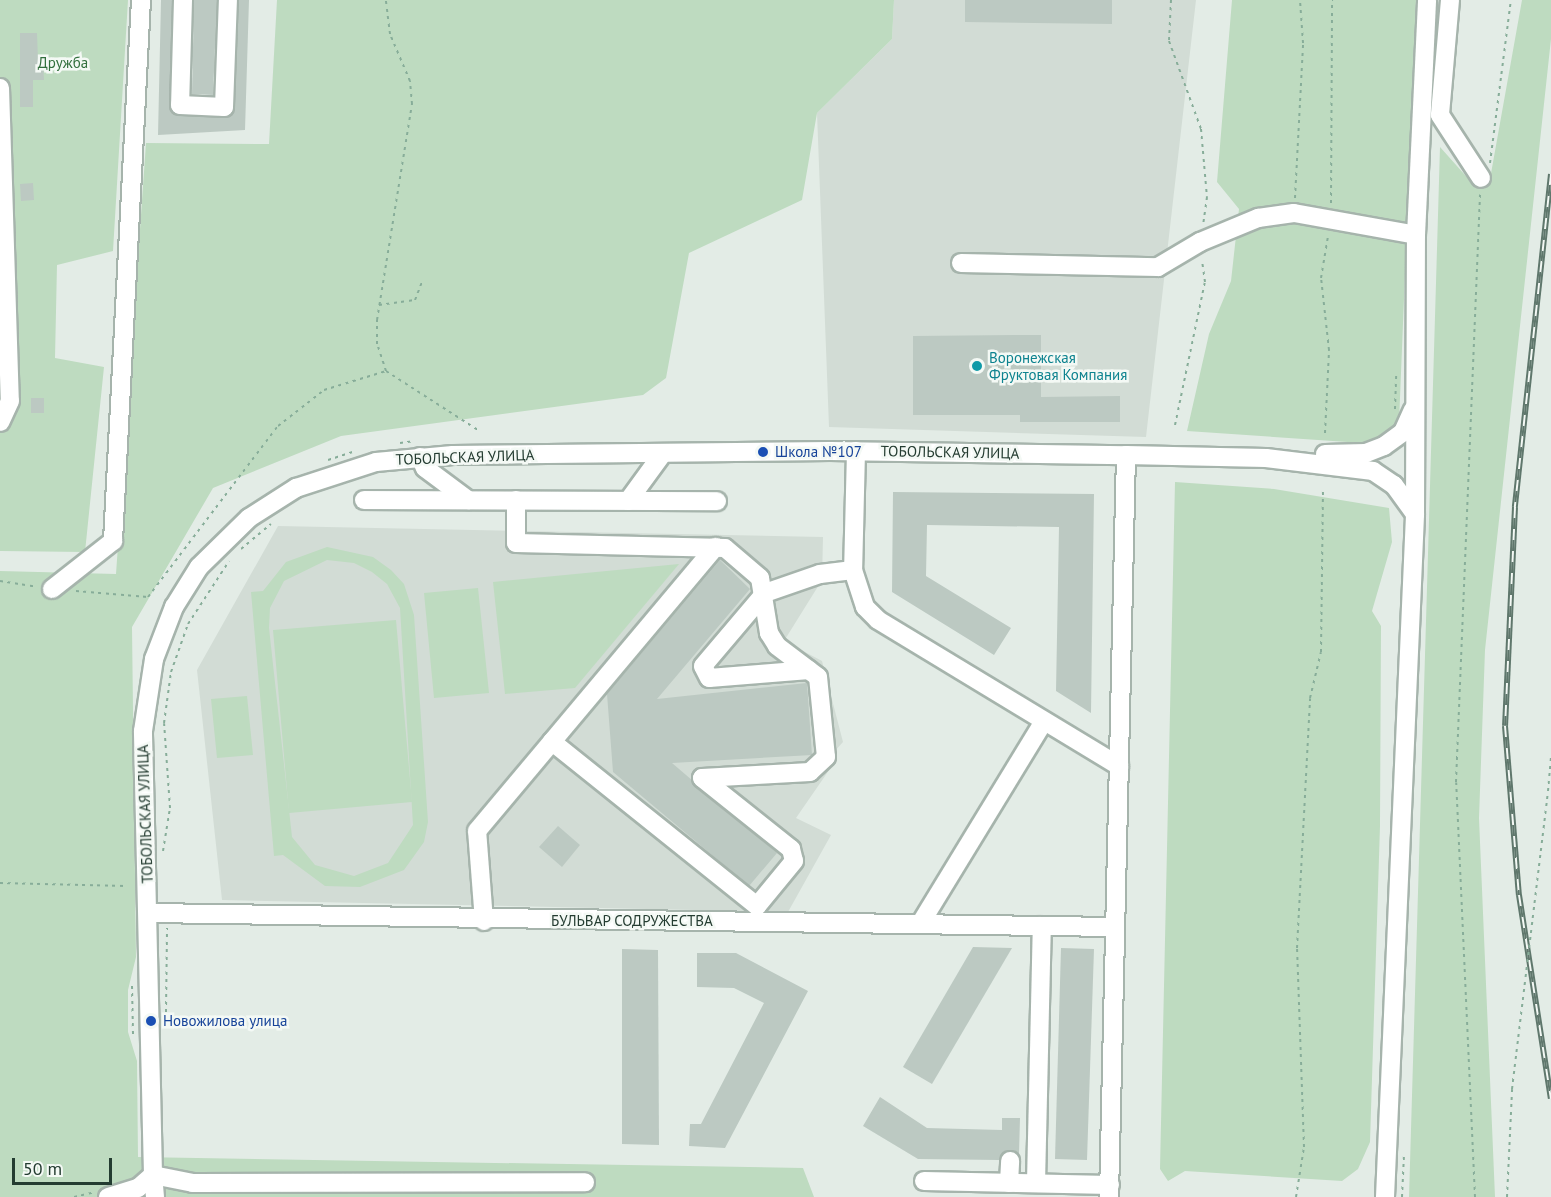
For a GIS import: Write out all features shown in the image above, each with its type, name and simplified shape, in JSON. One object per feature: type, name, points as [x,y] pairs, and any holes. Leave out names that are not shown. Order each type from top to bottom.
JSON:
[{"type":"street","points":[[52,590],[113,541],[141,0]]},
{"type":"street","points":[[183,0],[180,105],[224,107],[228,0]]},
{"type":"street","points":[[1385,1197],[1415,514],[1416,235],[1427,0]]},
{"type":"street","points":[[1450,0],[1440,115],[1481,178]]},
{"type":"street","points":[[1424,49],[1445,52]]},
{"type":"street","points":[[0,88],[10,401],[0,422]]},
{"type":"street","points":[[961,263],[1158,267],[1200,242],[1258,218],[1294,213],[1416,235]]},
{"type":"street","points":[[1266,458],[1374,451],[1403,432],[1416,400]]},
{"type":"street","points":[[419,449],[425,468],[468,500]]},
{"type":"street","name":"ТОБОЛЬСКАЯ УЛИЦА","points":[[155,1197],[148,913],[146,701],[162,635],[183,592],[230,534],[296,488],[358,466],[419,449],[663,453],[855,451],[1266,458],[1373,471],[1394,485],[1415,514]]},
{"type":"street","points":[[855,451],[853,570],[865,607],[878,621],[1119,766]]},
{"type":"street","points":[[628,501],[663,453]]},
{"type":"street","points":[[924,1181],[1036,1183],[1110,1191],[1126,455]]},
{"type":"street","points":[[364,500],[717,501]]},
{"type":"street","points":[[516,500],[516,543],[725,548],[760,578],[765,593],[769,633],[777,646],[818,676],[826,758],[810,772],[702,778],[791,849],[794,861],[757,906],[552,742]]},
{"type":"street","points":[[484,921],[477,831],[715,547]]},
{"type":"street","points":[[809,670],[709,678],[703,666],[765,593],[820,574],[853,570]]},
{"type":"street","points":[[922,921],[1044,721]]},
{"type":"street","name":"БУЛЬВАР СОДРУЖЕСТВА","points":[[148,913],[484,921],[922,921],[1115,927]]},
{"type":"street","points":[[1036,1183],[1042,926]]},
{"type":"street","points":[[1010,1161],[1010,1183]]},
{"type":"street","points":[[106,1193],[138,1188],[153,1175],[193,1183],[585,1182]]},
{"type":"path","points":[[386,0],[390,34],[410,81],[412,104],[379,305],[377,344],[386,371],[478,429]]},
{"type":"path","points":[[1171,0],[1169,41],[1201,129],[1207,197],[1200,242],[1205,282],[1174,425]]},
{"type":"path","points":[[1294,213],[1303,43],[1300,0]]},
{"type":"path","points":[[1474,1197],[1456,782],[1481,178],[1491,161],[1511,0]]},
{"type":"path","points":[[379,305],[415,300],[422,282]]},
{"type":"path","points":[[0,581],[52,590],[148,597],[278,426],[324,390],[386,371]]},
{"type":"path","points":[[1395,419],[1396,373]]},
{"type":"path","points":[[397,444],[419,449]]},
{"type":"path","points":[[324,461],[366,449]]},
{"type":"path","points":[[1296,1197],[1304,1148],[1297,948],[1310,698],[1321,652],[1323,488]]},
{"type":"path","points":[[1507,1197],[1512,1089],[1551,756]]},
{"type":"path","points":[[0,883],[126,886]]},
{"type":"path","points":[[134,979],[135,1040]]},
{"type":"path","points":[[74,1197],[106,1193]]},
{"type":"shaded area","points":[[894,0],[1196,0],[1146,437],[829,427],[817,113],[892,39]]},
{"type":"shaded area","points":[[278,526],[823,537],[822,580],[784,641],[822,661],[843,742],[833,753],[834,763],[796,818],[831,835],[788,912],[222,900],[197,670]]},
{"type":"green space","name":"Дружба","points":[[0,0],[128,0],[113,251],[57,265],[55,358],[104,367],[85,552],[0,551]]},
{"type":"green space","points":[[277,0],[894,0],[892,39],[817,113],[802,200],[689,253],[666,378],[643,395],[341,436],[213,488],[132,627],[136,957],[128,990],[128,1032],[137,1061],[138,1157],[803,1168],[814,1197],[0,1197],[0,571],[116,574],[146,143],[269,144]]},
{"type":"green space","points":[[1232,0],[1416,0],[1399,423],[1377,444],[1187,431],[1209,334],[1231,281],[1239,209],[1217,182]]},
{"type":"green space","points":[[1522,0],[1551,0],[1551,39],[1485,650],[1479,818],[1495,1197],[1409,1197],[1440,147],[1473,184],[1490,179]]},
{"type":"green space","points":[[1175,482],[1274,489],[1389,508],[1392,542],[1372,611],[1381,626],[1380,826],[1370,1142],[1358,1169],[1342,1181],[1185,1171],[1168,1181],[1160,1169]]},
{"type":"green space","points":[[327,547],[373,557],[391,570],[404,584],[414,615],[428,822],[424,842],[404,870],[360,887],[325,886],[283,855],[274,856],[251,592],[263,591],[286,562]],"holes":[[[327,560],[354,563],[372,572],[387,584],[400,608],[413,825],[388,863],[354,876],[315,865],[292,837],[269,628],[270,608],[284,581]]]},
{"type":"green space","points":[[679,564],[575,688],[505,694],[493,582]]},
{"type":"green space","points":[[478,588],[489,693],[434,698],[424,593]]},
{"type":"green space","points":[[396,620],[412,802],[289,813],[273,630]]},
{"type":"green space","points":[[247,696],[253,755],[217,758],[211,699]]},
{"type":"building","points":[[161,0],[172,0],[170,110],[179,116],[223,118],[235,107],[239,0],[249,0],[245,130],[158,135]]},
{"type":"building","points":[[194,0],[217,0],[213,95],[192,94]]},
{"type":"building","points":[[965,0],[1112,0],[1112,24],[965,22]]},
{"type":"building","points":[[20,33],[37,33],[38,61],[43,61],[44,80],[33,80],[33,107],[20,107]]},
{"type":"building","points":[[33,183],[34,200],[21,201],[20,184]]},
{"type":"building","name":"Воронежская Фруктовая Компания","points":[[1041,335],[1041,397],[1120,396],[1120,422],[1020,422],[1020,415],[913,415],[913,336]]},
{"type":"building","points":[[31,398],[44,398],[44,413],[31,413]]},
{"type":"building","points":[[893,492],[1094,494],[1091,713],[1056,691],[1059,527],[927,525],[926,576],[1011,628],[994,655],[892,592]]},
{"type":"building","points":[[720,560],[750,589],[657,699],[807,683],[812,755],[672,763],[777,853],[749,886],[613,772],[607,694]]},
{"type":"building","points":[[558,826],[580,845],[562,867],[539,847]]},
{"type":"building","points":[[973,947],[1012,948],[932,1084],[903,1067]]},
{"type":"building","points":[[1061,948],[1094,949],[1087,1160],[1055,1159]]},
{"type":"building","points":[[622,949],[658,950],[659,1145],[622,1144]]},
{"type":"building","points":[[697,953],[736,953],[808,991],[725,1148],[689,1146],[690,1124],[701,1124],[764,1003],[734,988],[697,987]]},
{"type":"building","points":[[880,1097],[927,1128],[1002,1130],[1002,1118],[1020,1118],[1019,1154],[1005,1151],[999,1160],[918,1159],[863,1126]]},
{"type":"railway","points":[[1551,174],[1515,507],[1505,726],[1519,895],[1551,1099]]},
{"type":"place","name":"Воронежская Фруктовая Компания","points":[[977,366]]},
{"type":"place","name":"Школа №107","points":[[763,452]]},
{"type":"place","name":"Новожилова улица","points":[[151,1021]]}]
